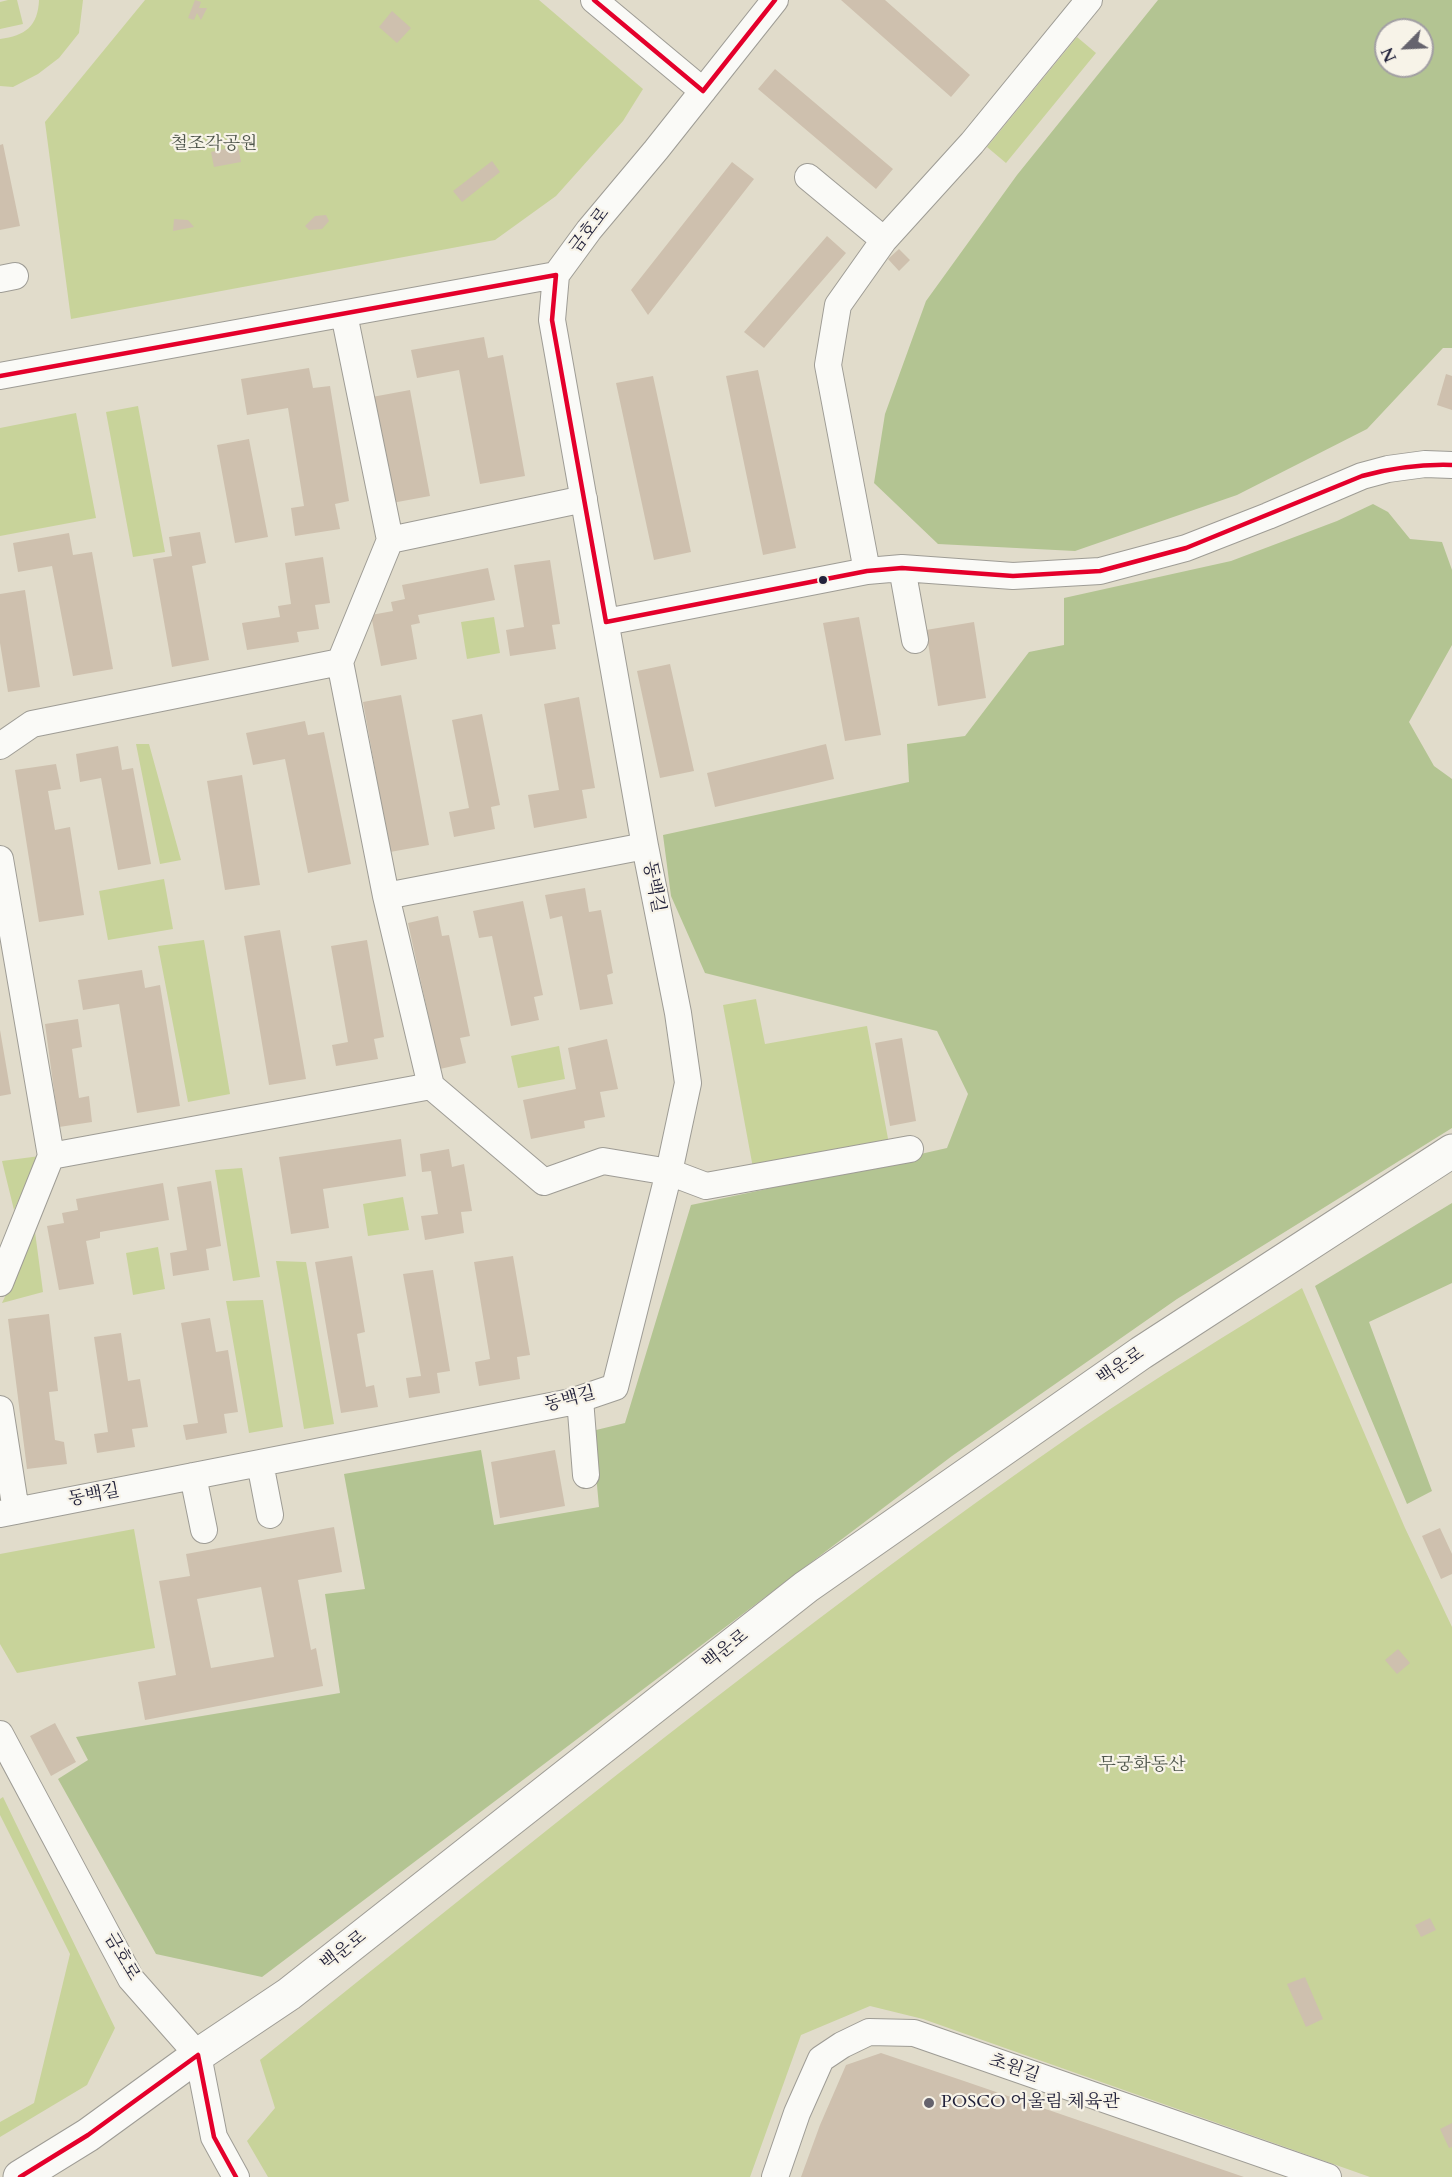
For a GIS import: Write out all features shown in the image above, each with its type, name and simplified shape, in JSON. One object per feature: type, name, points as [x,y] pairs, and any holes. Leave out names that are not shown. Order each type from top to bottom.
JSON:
[{"type":"main road","name":"백운로","points":[[20,2177],[88,2135],[198,2055],[289,1994],[815,1580],[1132,1360],[1452,1151]]},
{"type":"street","points":[[594,0],[703,91]]},
{"type":"street","name":"금호로","points":[[556,275],[589,230],[775,0]]},
{"type":"street","points":[[867,571],[828,365],[838,305],[884,240],[972,143],[1089,0]]},
{"type":"street","points":[[808,177],[884,240]]},
{"type":"street","points":[[0,376],[556,275]]},
{"type":"street","name":"동백길","points":[[8,1513],[580,1399],[615,1387],[669,1172],[687,1083],[678,1013],[645,846],[552,320],[556,275]]},
{"type":"street","points":[[344,314],[390,540],[340,662],[386,896],[431,1086],[544,1182],[603,1161],[669,1172],[706,1186],[910,1149]]},
{"type":"street","points":[[606,622],[867,571],[902,568],[1013,576],[1100,571],[1186,548],[1362,476],[1388,469],[1425,464],[1452,465]]},
{"type":"street","points":[[390,540],[584,499]]},
{"type":"street","points":[[902,568],[915,640]]},
{"type":"street","points":[[0,746],[32,723],[340,662]]},
{"type":"street","points":[[386,896],[645,846]]},
{"type":"street","points":[[0,859],[9,964],[51,1156],[0,1282]]},
{"type":"street","points":[[51,1156],[431,1086]]},
{"type":"street","points":[[580,1399],[586,1475]]},
{"type":"street","points":[[0,1408],[8,1513]]},
{"type":"street","points":[[260,1463],[270,1515]]},
{"type":"street","points":[[194,1476],[204,1530]]},
{"type":"street","name":"금호로","points":[[0,1734],[8,1768],[131,1979],[198,2055]]},
{"type":"street","name":"초원길","points":[[775,2177],[797,2113],[821,2059],[842,2044],[869,2032],[914,2033],[1328,2177]]},
{"type":"street","points":[[198,2055],[214,2137],[236,2177]]},
{"type":"green space","points":[[17,0],[23,24],[0,29],[0,2]]},
{"type":"green space","points":[[39,0],[83,0],[79,33],[59,58],[38,74],[13,87],[0,86],[0,39],[23,32],[33,23]]},
{"type":"green space","name":"철조각공원","points":[[145,0],[539,0],[643,89],[623,121],[556,196],[495,240],[71,319],[45,122]]},
{"type":"green space","points":[[1158,0],[1452,0],[1452,348],[1443,348],[1367,429],[1237,495],[1075,551],[938,544],[874,483],[885,414],[926,301],[1017,175]]},
{"type":"green space","points":[[1077,37],[1096,53],[1006,163],[987,147]]},
{"type":"green space","points":[[138,406],[165,552],[133,557],[106,412]]},
{"type":"green space","points":[[76,413],[96,518],[0,536],[0,428]]},
{"type":"green space","points":[[1373,504],[1388,512],[1410,539],[1442,542],[1452,570],[1452,645],[1409,722],[1434,766],[1452,779],[1452,1128],[1177,1299],[952,1456],[262,1977],[156,1954],[58,1779],[88,1760],[76,1737],[340,1693],[325,1594],[365,1589],[344,1474],[481,1450],[494,1525],[599,1507],[592,1431],[625,1423],[691,1205],[947,1148],[968,1094],[937,1031],[705,973],[671,896],[663,835],[909,782],[907,744],[965,736],[1029,652],[1064,645],[1064,598],[1231,561],[1337,521]]},
{"type":"green space","points":[[494,617],[500,653],[467,659],[461,622]]},
{"type":"green space","points":[[136,744],[149,744],[181,860],[160,864]]},
{"type":"green space","points":[[164,879],[173,929],[108,940],[99,891]]},
{"type":"green space","points":[[204,940],[230,1094],[188,1102],[158,946]]},
{"type":"green space","points":[[756,999],[765,1044],[867,1026],[889,1144],[753,1168],[723,1005]]},
{"type":"green space","points":[[559,1046],[565,1079],[518,1088],[511,1056]]},
{"type":"green space","points":[[40,1156],[14,1210],[2,1161]]},
{"type":"green space","points":[[242,1168],[260,1277],[233,1281],[215,1170]]},
{"type":"green space","points":[[403,1197],[409,1230],[368,1236],[363,1204]]},
{"type":"green space","points":[[1452,1203],[1452,1283],[1369,1322],[1432,1491],[1407,1504],[1315,1286]]},
{"type":"green space","points":[[35,1232],[43,1292],[2,1303]]},
{"type":"green space","points":[[158,1247],[165,1289],[133,1295],[126,1253]]},
{"type":"green space","points":[[276,1261],[306,1262],[334,1424],[304,1429]]},
{"type":"green space","name":"무궁화동산","points":[[1302,1288],[1405,1528],[1452,1627],[1452,2177],[1370,2177],[923,2019],[870,2006],[801,2035],[750,2177],[268,2177],[247,2141],[275,2108],[260,2060],[666,1736],[872,1579],[1082,1428]]},
{"type":"green space","points":[[263,1300],[283,1427],[249,1433],[226,1301]]},
{"type":"green space","points":[[134,1529],[155,1648],[17,1673],[0,1644],[0,1554]]},
{"type":"green space","points":[[3,1797],[115,2028],[87,2085],[0,2137],[0,2122],[34,2103],[70,1954],[0,1815],[0,1799]]},
{"type":"building","points":[[195,0],[201,2],[199,8],[207,8],[201,20],[197,13],[194,20],[188,18]]},
{"type":"building","points":[[841,0],[885,0],[970,75],[951,97]]},
{"type":"building","points":[[392,11],[411,28],[397,43],[379,27]]},
{"type":"building","points":[[775,69],[893,169],[876,189],[758,89]]},
{"type":"building","points":[[3,144],[20,226],[0,230],[0,145]]},
{"type":"building","points":[[238,146],[241,162],[214,167],[211,152]]},
{"type":"building","points":[[492,161],[500,172],[462,202],[453,191]]},
{"type":"building","points":[[732,162],[754,179],[648,315],[631,290]]},
{"type":"building","points":[[326,215],[329,221],[322,229],[309,230],[305,226],[315,216]]},
{"type":"building","points":[[174,219],[188,220],[194,227],[173,231]]},
{"type":"building","points":[[827,236],[846,253],[764,348],[744,332]]},
{"type":"building","points":[[899,249],[910,260],[899,271],[888,259]]},
{"type":"building","points":[[484,337],[488,358],[503,355],[525,476],[480,484],[459,370],[417,378],[411,350]]},
{"type":"building","points":[[309,368],[313,388],[330,386],[349,501],[335,504],[340,529],[295,536],[291,508],[304,506],[288,408],[247,415],[241,379]]},
{"type":"building","points":[[758,370],[796,548],[763,555],[726,376]]},
{"type":"building","points":[[1446,374],[1452,376],[1452,410],[1437,405]]},
{"type":"building","points":[[653,376],[691,552],[654,560],[616,383]]},
{"type":"building","points":[[410,390],[430,496],[392,503],[372,397]]},
{"type":"building","points":[[249,439],[268,537],[235,543],[217,445]]},
{"type":"building","points":[[200,532],[206,563],[192,566],[209,660],[172,667],[153,559],[172,556],[169,537]]},
{"type":"building","points":[[69,533],[73,555],[92,552],[113,669],[73,676],[52,566],[18,572],[13,543]]},
{"type":"building","points":[[323,557],[330,603],[315,605],[319,629],[297,632],[299,642],[247,650],[242,623],[280,617],[278,606],[291,604],[285,563]]},
{"type":"building","points":[[550,560],[560,624],[552,625],[556,649],[510,656],[506,630],[524,627],[514,565]]},
{"type":"building","points":[[488,568],[495,600],[418,615],[420,623],[411,625],[417,659],[381,666],[371,615],[393,611],[391,602],[405,599],[402,585]]},
{"type":"building","points":[[25,590],[40,687],[8,692],[0,643],[0,594]]},
{"type":"building","points":[[859,617],[881,735],[845,741],[823,623]]},
{"type":"building","points":[[974,622],[986,698],[938,706],[926,630]]},
{"type":"building","points":[[670,664],[694,771],[660,778],[637,671]]},
{"type":"building","points":[[401,695],[429,845],[390,852],[363,702]]},
{"type":"building","points":[[579,697],[595,788],[582,790],[587,818],[534,828],[528,795],[559,790],[544,704]]},
{"type":"building","points":[[482,714],[500,805],[491,807],[495,829],[454,837],[449,812],[469,808],[452,720]]},
{"type":"building","points":[[305,721],[308,735],[324,732],[351,864],[308,873],[285,759],[253,765],[246,733]]},
{"type":"building","points":[[826,744],[834,779],[715,807],[707,773]]},
{"type":"building","points":[[118,746],[122,770],[133,768],[151,864],[118,870],[101,778],[80,782],[76,754]]},
{"type":"building","points":[[56,764],[61,789],[48,791],[55,830],[70,827],[84,915],[39,922],[15,770]]},
{"type":"building","points":[[242,775],[260,885],[225,890],[207,781]]},
{"type":"building","points":[[585,888],[589,912],[601,910],[613,973],[607,975],[613,1004],[580,1010],[562,916],[550,919],[545,895]]},
{"type":"building","points":[[523,901],[543,995],[534,997],[539,1020],[511,1026],[492,936],[479,938],[473,911]]},
{"type":"building","points":[[438,916],[442,936],[449,935],[470,1036],[460,1038],[466,1063],[440,1069],[408,923]]},
{"type":"building","points":[[280,930],[306,1079],[269,1085],[244,936]]},
{"type":"building","points":[[367,940],[384,1037],[374,1039],[378,1059],[336,1066],[332,1045],[348,1042],[331,946]]},
{"type":"building","points":[[142,970],[145,988],[160,985],[180,1106],[137,1113],[119,1004],[83,1010],[78,980]]},
{"type":"building","points":[[78,1019],[82,1047],[72,1049],[79,1098],[89,1096],[92,1122],[59,1127],[45,1024]]},
{"type":"building","points":[[0,1030],[11,1094],[0,1096]]},
{"type":"building","points":[[902,1038],[916,1121],[890,1126],[875,1043]]},
{"type":"building","points":[[607,1039],[618,1089],[600,1092],[605,1117],[584,1121],[585,1128],[531,1139],[523,1100],[576,1089],[568,1048]]},
{"type":"building","points":[[401,1139],[406,1176],[323,1189],[329,1228],[291,1234],[279,1157]]},
{"type":"building","points":[[449,1149],[452,1167],[464,1164],[472,1211],[461,1212],[464,1233],[425,1240],[421,1216],[438,1214],[431,1171],[422,1172],[420,1154]]},
{"type":"building","points":[[211,1181],[221,1246],[206,1249],[209,1270],[173,1276],[170,1253],[187,1250],[177,1187]]},
{"type":"building","points":[[163,1183],[169,1220],[100,1232],[100,1238],[86,1241],[94,1284],[59,1290],[47,1226],[64,1223],[62,1213],[78,1210],[76,1199]]},
{"type":"building","points":[[352,1256],[365,1332],[357,1334],[366,1387],[374,1385],[378,1407],[341,1413],[315,1262]]},
{"type":"building","points":[[513,1256],[530,1355],[517,1357],[520,1379],[479,1386],[475,1362],[490,1359],[474,1262]]},
{"type":"building","points":[[433,1270],[450,1371],[437,1373],[440,1393],[409,1398],[406,1378],[421,1376],[403,1274]]},
{"type":"building","points":[[49,1314],[58,1391],[49,1392],[55,1440],[64,1442],[67,1464],[27,1469],[8,1319]]},
{"type":"building","points":[[210,1318],[216,1352],[228,1350],[238,1412],[224,1414],[227,1433],[186,1440],[183,1425],[198,1423],[181,1323]]},
{"type":"building","points":[[121,1333],[128,1381],[140,1379],[148,1427],[132,1429],[135,1447],[97,1453],[94,1434],[108,1432],[94,1337]]},
{"type":"building","points":[[555,1450],[565,1506],[500,1518],[491,1462]]},
{"type":"building","points":[[334,1527],[342,1572],[298,1580],[311,1650],[316,1648],[323,1686],[145,1720],[138,1682],[176,1675],[159,1581],[190,1576],[186,1554]],"holes":[[[261,1587],[274,1657],[211,1668],[197,1599]]]},
{"type":"building","points":[[1440,1528],[1452,1554],[1452,1574],[1441,1579],[1422,1536]]},
{"type":"building","points":[[1398,1649],[1410,1663],[1397,1674],[1385,1660]]},
{"type":"building","points":[[55,1723],[76,1762],[51,1776],[30,1736]]},
{"type":"building","points":[[1430,1918],[1436,1930],[1421,1937],[1415,1925]]},
{"type":"building","points":[[1305,1977],[1323,2019],[1306,2027],[1287,1984]]},
{"type":"building","name":"POSCO 어울림 체육관","points":[[881,2053],[1244,2177],[801,2177],[846,2065]]},
{"type":"building","points":[[1452,2123],[1452,2147],[1449,2148],[1440,2129]]},
{"type":"transit line","points":[[594,0],[703,91]]},
{"type":"transit line","points":[[703,91],[775,0]]},
{"type":"transit line","points":[[556,275],[552,320],[606,622]]},
{"type":"transit line","points":[[0,376],[556,275]]},
{"type":"transit line","points":[[606,622],[867,571],[902,568],[1013,576],[1100,571],[1186,548],[1362,476],[1407,467],[1452,465]]},
{"type":"transit line","points":[[198,2055],[214,2137],[236,2177]]},
{"type":"transit line","points":[[20,2177],[88,2135],[198,2055]]},
{"type":"place","name":"POSCO 어울림 체육관","points":[[929,2103]]}]
